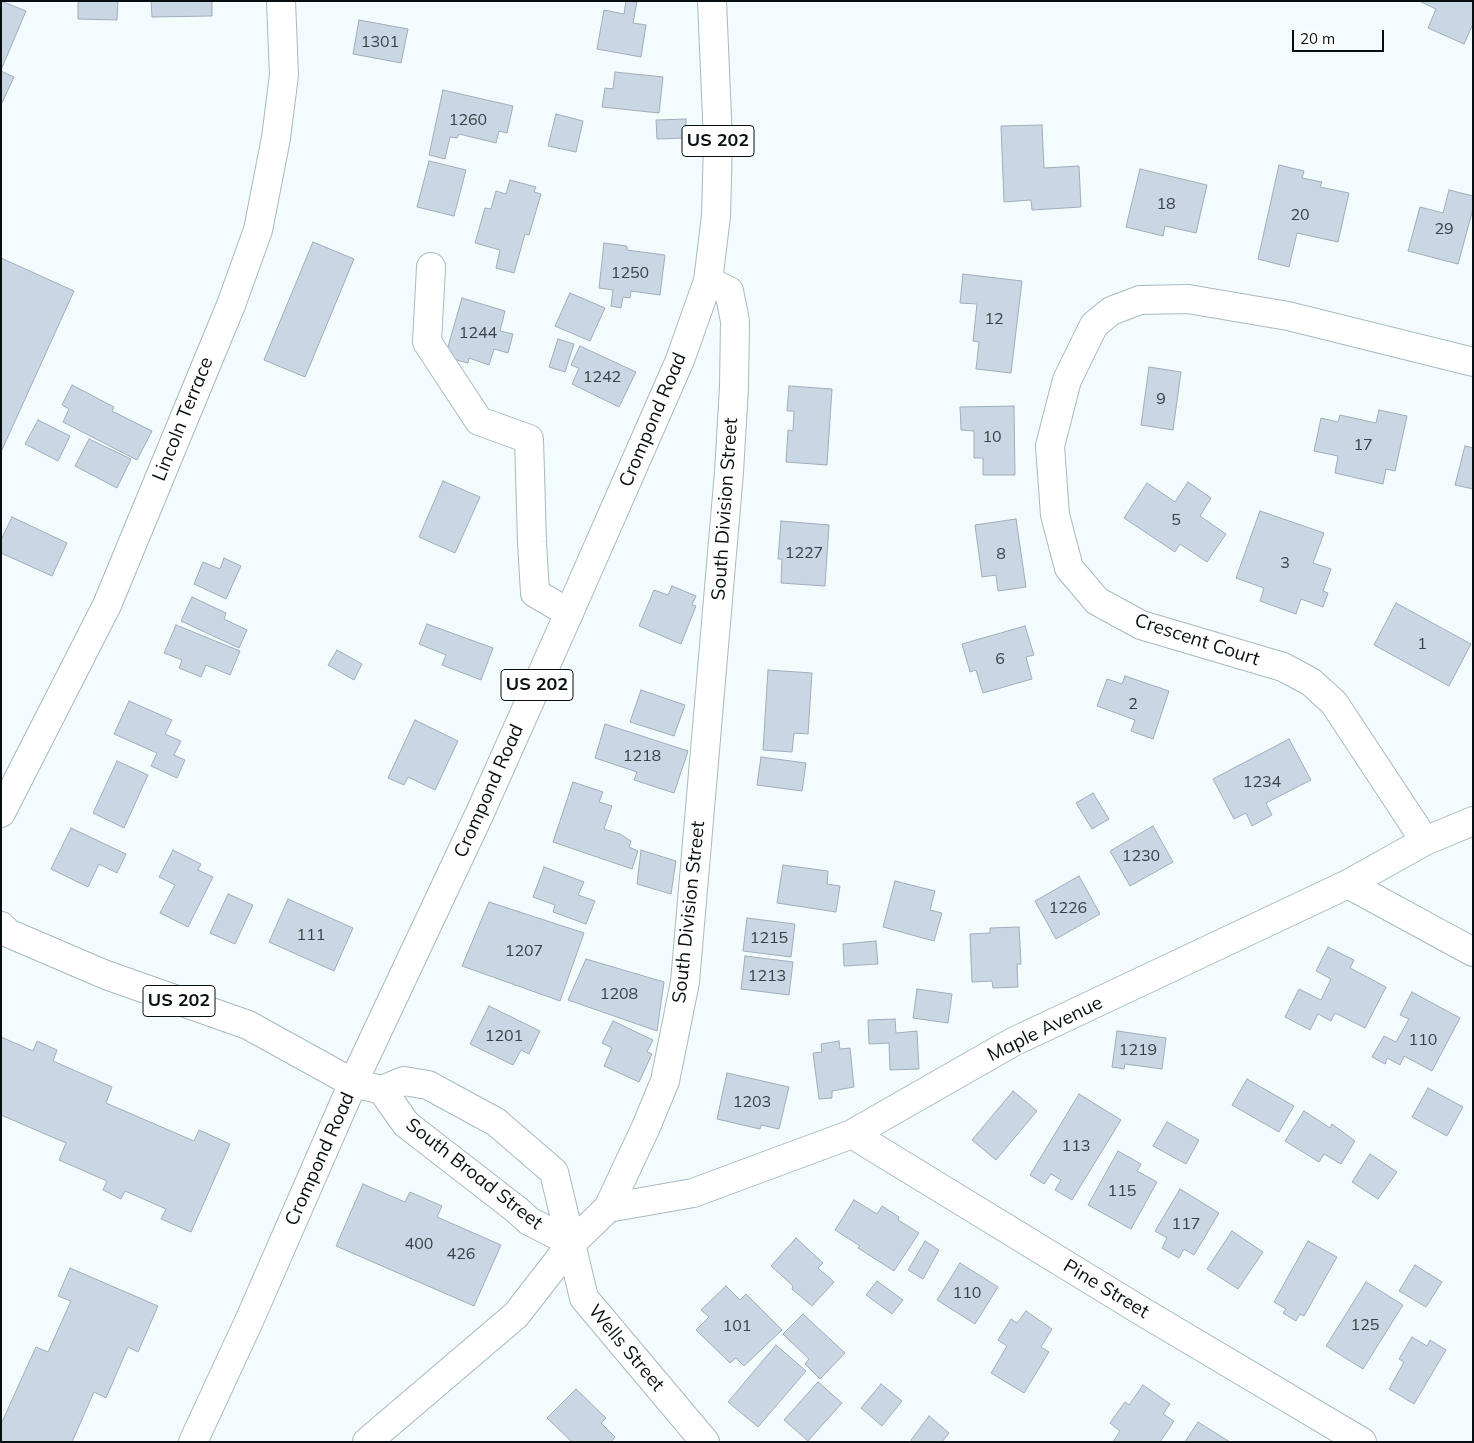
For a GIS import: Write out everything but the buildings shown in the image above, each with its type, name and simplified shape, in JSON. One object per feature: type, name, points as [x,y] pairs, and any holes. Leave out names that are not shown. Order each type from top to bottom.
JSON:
[{"type":"street","name":"Lincoln Terrace","points":[[1,814],[107,605],[231,305],[258,230],[276,138],[284,75],[282,1]]},
{"type":"street","name":"Crompond Road","points":[[193,1442],[249,1321],[352,1083],[479,815],[680,360],[708,281],[716,216],[718,141],[712,1]]},
{"type":"street","points":[[431,267],[427,342],[479,421],[529,439],[535,593],[569,613]]},
{"type":"street","name":"South Division Street","points":[[367,1442],[516,1315],[572,1243],[608,1208],[646,1127],[665,1081],[685,982],[728,481],[734,387],[735,321],[728,291],[708,281]]},
{"type":"street","name":"Crescent Court","points":[[1425,841],[1334,703],[1311,682],[1283,668],[1141,625],[1097,602],[1069,568],[1054,515],[1050,446],[1067,380],[1094,325],[1111,311],[1140,300],[1188,299],[1288,316],[1473,362]]},
{"type":"street","name":"Maple Avenue","points":[[608,1208],[693,1193],[852,1134],[1013,1042],[1348,884],[1425,841],[1473,821]]},
{"type":"street","points":[[1348,884],[1473,952]]},
{"type":"street","name":"US 202","points":[[1,926],[8,933],[106,975],[248,1025],[352,1083]]},
{"type":"street","name":"South Broad Street","points":[[404,1081],[428,1085],[496,1122],[554,1172],[572,1243],[529,1221],[406,1124],[382,1090],[404,1081]]},
{"type":"street","points":[[352,1083],[382,1090]]},
{"type":"street","name":"Pine Street","points":[[852,1134],[1143,1312],[1362,1442]]},
{"type":"street","name":"Wells Street","points":[[572,1243],[584,1298],[705,1442]]}]
